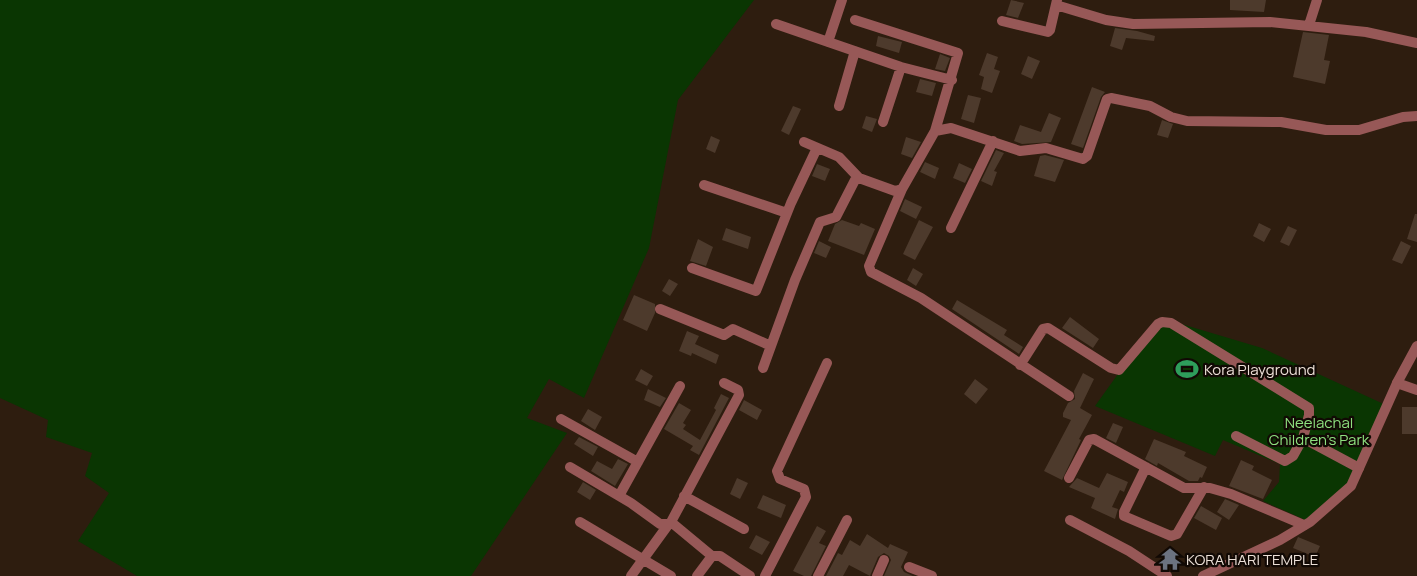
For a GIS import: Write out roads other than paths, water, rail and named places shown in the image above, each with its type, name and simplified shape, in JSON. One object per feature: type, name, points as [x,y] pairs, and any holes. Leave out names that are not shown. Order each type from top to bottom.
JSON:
[{"type":"street","points":[[828,42],[842,0]]},
{"type":"street","points":[[1310,25],[1317,0]]},
{"type":"street","points":[[1002,21],[1048,32],[1057,3],[1106,20],[1133,24],[1244,22],[1310,25],[1366,32],[1417,43]]},
{"type":"street","points":[[855,20],[956,51],[959,56],[935,131],[902,190],[869,269],[921,298],[1069,396]]},
{"type":"street","points":[[776,24],[901,67],[952,80]]},
{"type":"street","points":[[839,106],[855,51]]},
{"type":"street","points":[[883,122],[901,67]]},
{"type":"street","points":[[935,131],[951,128],[1023,152],[1046,148],[1084,159],[1087,156],[1107,99],[1111,98],[1150,106],[1171,117],[1188,121],[1281,122],[1326,130],[1359,130],[1403,116],[1417,116]]},
{"type":"street","points":[[804,142],[845,161],[859,178],[895,192],[902,190]]},
{"type":"street","points":[[951,228],[993,142]]},
{"type":"street","points":[[692,268],[756,291],[787,213],[817,148]]},
{"type":"street","points":[[763,368],[820,222],[836,217],[852,184],[859,178]]},
{"type":"street","points":[[704,185],[787,213]]},
{"type":"street","points":[[660,309],[724,335],[733,329],[771,346]]},
{"type":"street","points":[[1020,365],[1042,329],[1048,328],[1111,368],[1119,370],[1158,324],[1162,322],[1171,323],[1309,408],[1303,438],[1293,456],[1285,461],[1236,436]]},
{"type":"street","points":[[1202,576],[1280,540],[1323,512],[1351,486],[1397,382],[1417,346]]},
{"type":"street","points":[[765,576],[806,497],[804,489],[780,479],[777,471],[827,363]]},
{"type":"street","points":[[1397,382],[1417,390]]},
{"type":"street","points":[[631,576],[670,524],[739,395],[738,390],[724,383]]},
{"type":"street","points":[[619,496],[680,386]]},
{"type":"street","points":[[561,419],[638,462]]},
{"type":"street","points":[[1303,438],[1359,468]]},
{"type":"street","points":[[1069,478],[1091,439],[1094,439],[1184,488],[1204,487],[1231,494],[1304,525]]},
{"type":"street","points":[[570,466],[660,524],[670,524],[708,551],[712,556]]},
{"type":"street","points":[[1146,467],[1124,512],[1124,516],[1171,536],[1178,534],[1204,487]]},
{"type":"street","points":[[684,496],[744,529]]},
{"type":"street","points":[[818,576],[847,520]]},
{"type":"street","points":[[1070,520],[1130,552],[1167,576]]},
{"type":"street","points":[[580,522],[671,576]]},
{"type":"street","points":[[697,576],[712,556]]},
{"type":"street","points":[[712,556],[720,556],[750,576]]},
{"type":"street","points":[[878,576],[884,560]]},
{"type":"street","points":[[909,566],[932,576]]},
{"type":"place","name":"Kora Playground","points":[[1187,369]]},
{"type":"place","name":"KORA HARI TEMPLE","points":[[1170,559]]},
{"type":"park label","name":"Neelachal Children's Park","points":[[1319,430]]}]
